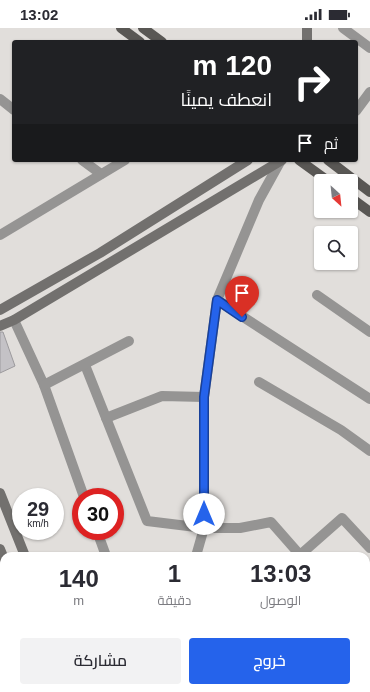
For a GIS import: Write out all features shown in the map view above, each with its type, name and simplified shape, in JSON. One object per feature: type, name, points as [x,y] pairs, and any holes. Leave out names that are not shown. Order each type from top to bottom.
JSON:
[{"type":"main road","points":[[121,28],[137,40]]},
{"type":"main road","points":[[143,28],[159,40]]},
{"type":"main road","points":[[302,162],[318,174]]},
{"type":"main road","points":[[331,162],[370,192]]},
{"type":"main road","points":[[358,203],[370,212]]},
{"type":"street","points":[[307,28],[307,40]]},
{"type":"street","points":[[343,28],[370,48]]},
{"type":"street","points":[[358,108],[370,92]]},
{"type":"street","points":[[0,99],[12,108]]},
{"type":"street","points":[[85,162],[101,174]]},
{"type":"street","points":[[0,235],[122,162]]},
{"type":"street","points":[[0,310],[100,253],[245,162]]},
{"type":"street","points":[[0,326],[14,320],[279,162]]},
{"type":"street","points":[[197,552],[204,528],[204,397],[217,300],[259,200],[280,162]]},
{"type":"street","points":[[317,295],[370,332]]},
{"type":"street","points":[[217,300],[370,399]]},
{"type":"street","points":[[14,320],[44,385],[81,488]]},
{"type":"street","points":[[44,385],[129,341]]},
{"type":"street","points":[[85,365],[147,521],[204,528],[240,528],[272,522],[297,552]]},
{"type":"street","points":[[259,382],[341,430],[370,451]]},
{"type":"street","points":[[106,418],[162,396],[204,397]]},
{"type":"street","points":[[0,493],[23,552]]},
{"type":"street","points":[[303,552],[342,518],[370,548]]},
{"type":"street","points":[[100,540],[104,552]]},
{"type":"building","points":[[0,332],[3,332],[15,366],[0,373]]},
{"type":"route","points":[[204,514],[204,397],[217,300],[242,317]]}]
